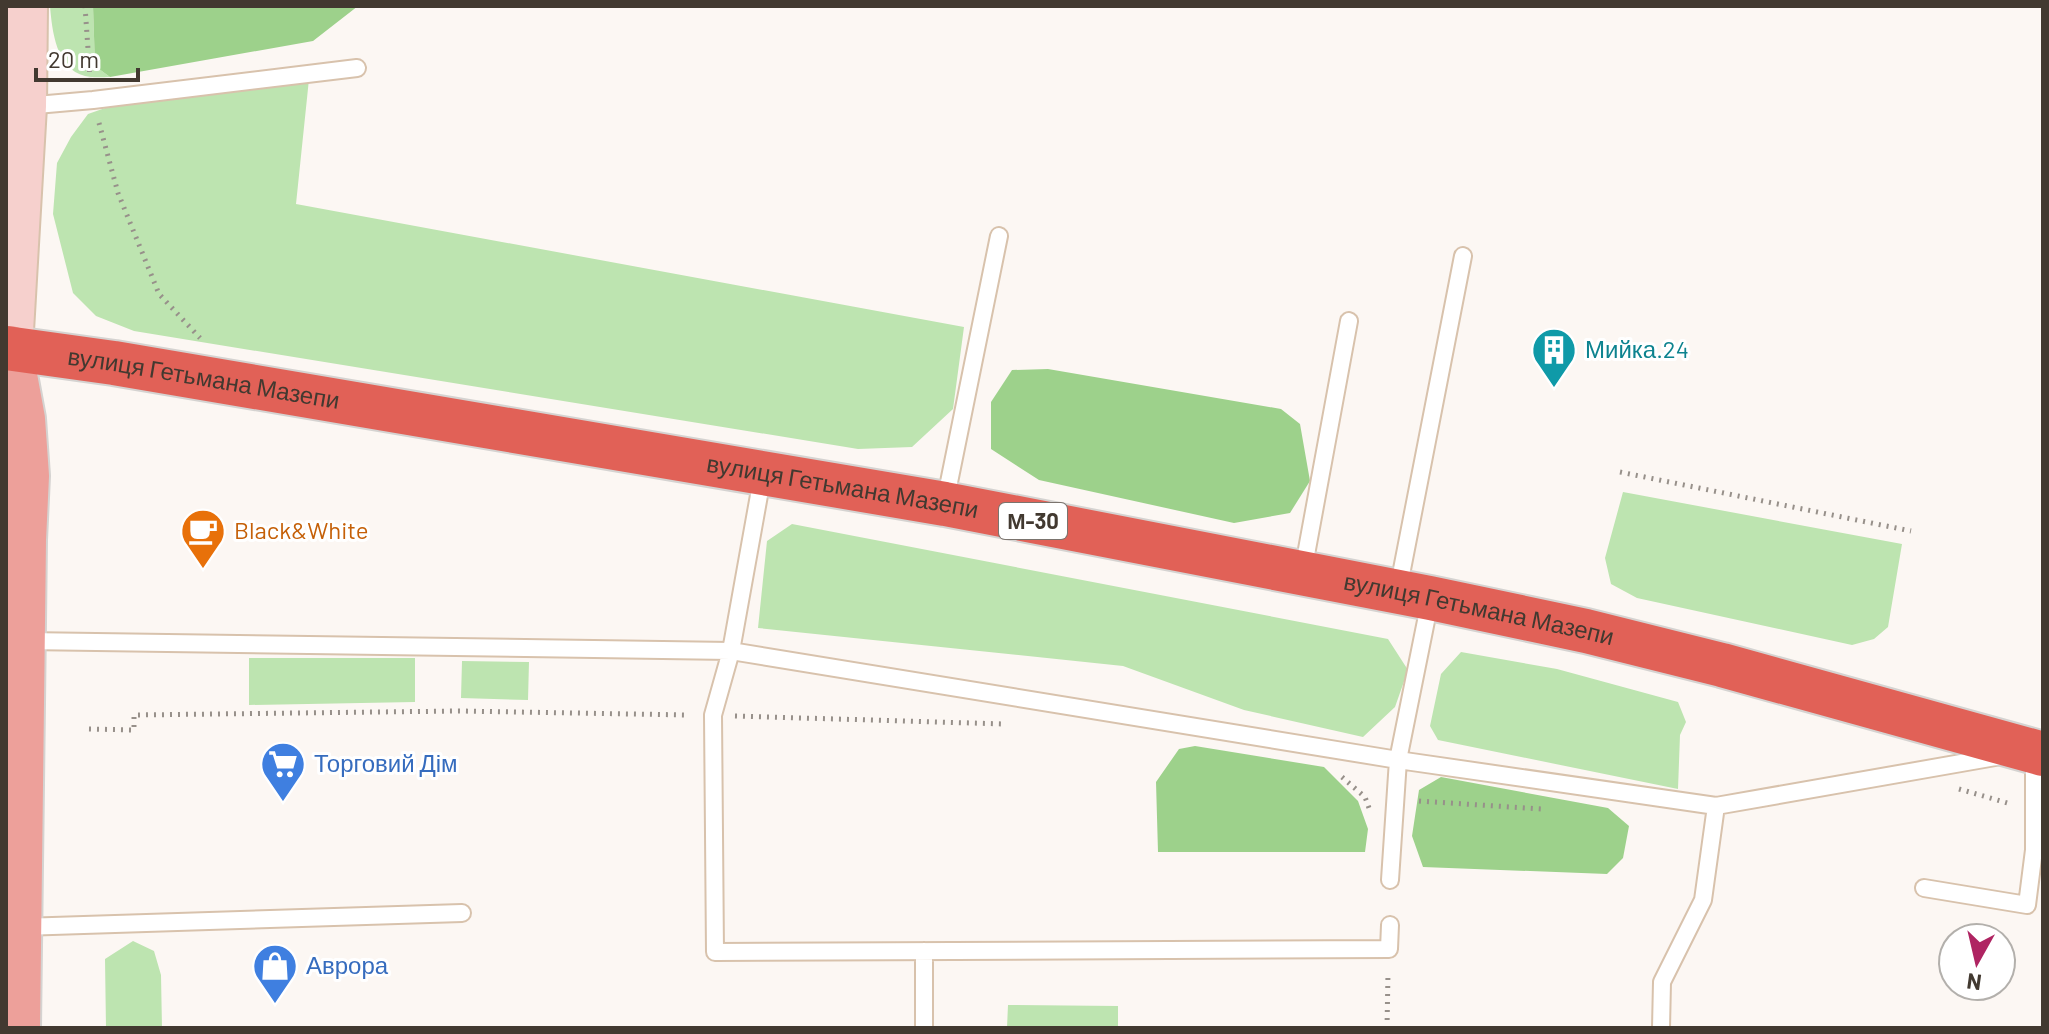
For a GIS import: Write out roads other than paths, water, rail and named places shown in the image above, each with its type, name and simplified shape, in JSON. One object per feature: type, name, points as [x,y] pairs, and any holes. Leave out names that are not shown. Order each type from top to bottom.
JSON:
[{"type":"highway","name":"вулиця Гетьмана Мазепи","points":[[7,353],[114,363],[763,472],[1303,572],[1586,631],[2038,752]]},
{"type":"main road","points":[[18,1028],[27,476],[23,419],[7,353],[18,92],[25,6]]},
{"type":"lane","points":[[18,92],[93,100],[357,68]]},
{"type":"lane","points":[[945,504],[999,236]]},
{"type":"lane","points":[[1390,880],[1414,595],[1463,256]]},
{"type":"lane","points":[[1303,572],[1349,321]]},
{"type":"lane","points":[[763,472],[731,651],[713,715],[715,952],[1389,949],[1390,925]]},
{"type":"lane","points":[[23,641],[731,651],[1398,760],[1716,806],[2038,752],[2034,850],[2027,905],[1924,888]]},
{"type":"lane","points":[[1661,1028],[1662,982],[1703,900],[1716,806]]},
{"type":"lane","points":[[19,927],[462,913]]},
{"type":"lane","points":[[924,951],[924,1028]]},
{"type":"place","name":"Мийка.24","points":[[1554,389]]},
{"type":"place","name":"Black&White","points":[[203,570]]},
{"type":"place","name":"Торговий Дім","points":[[283,803]]},
{"type":"place","name":"Аврора","points":[[275,1005]]}]
